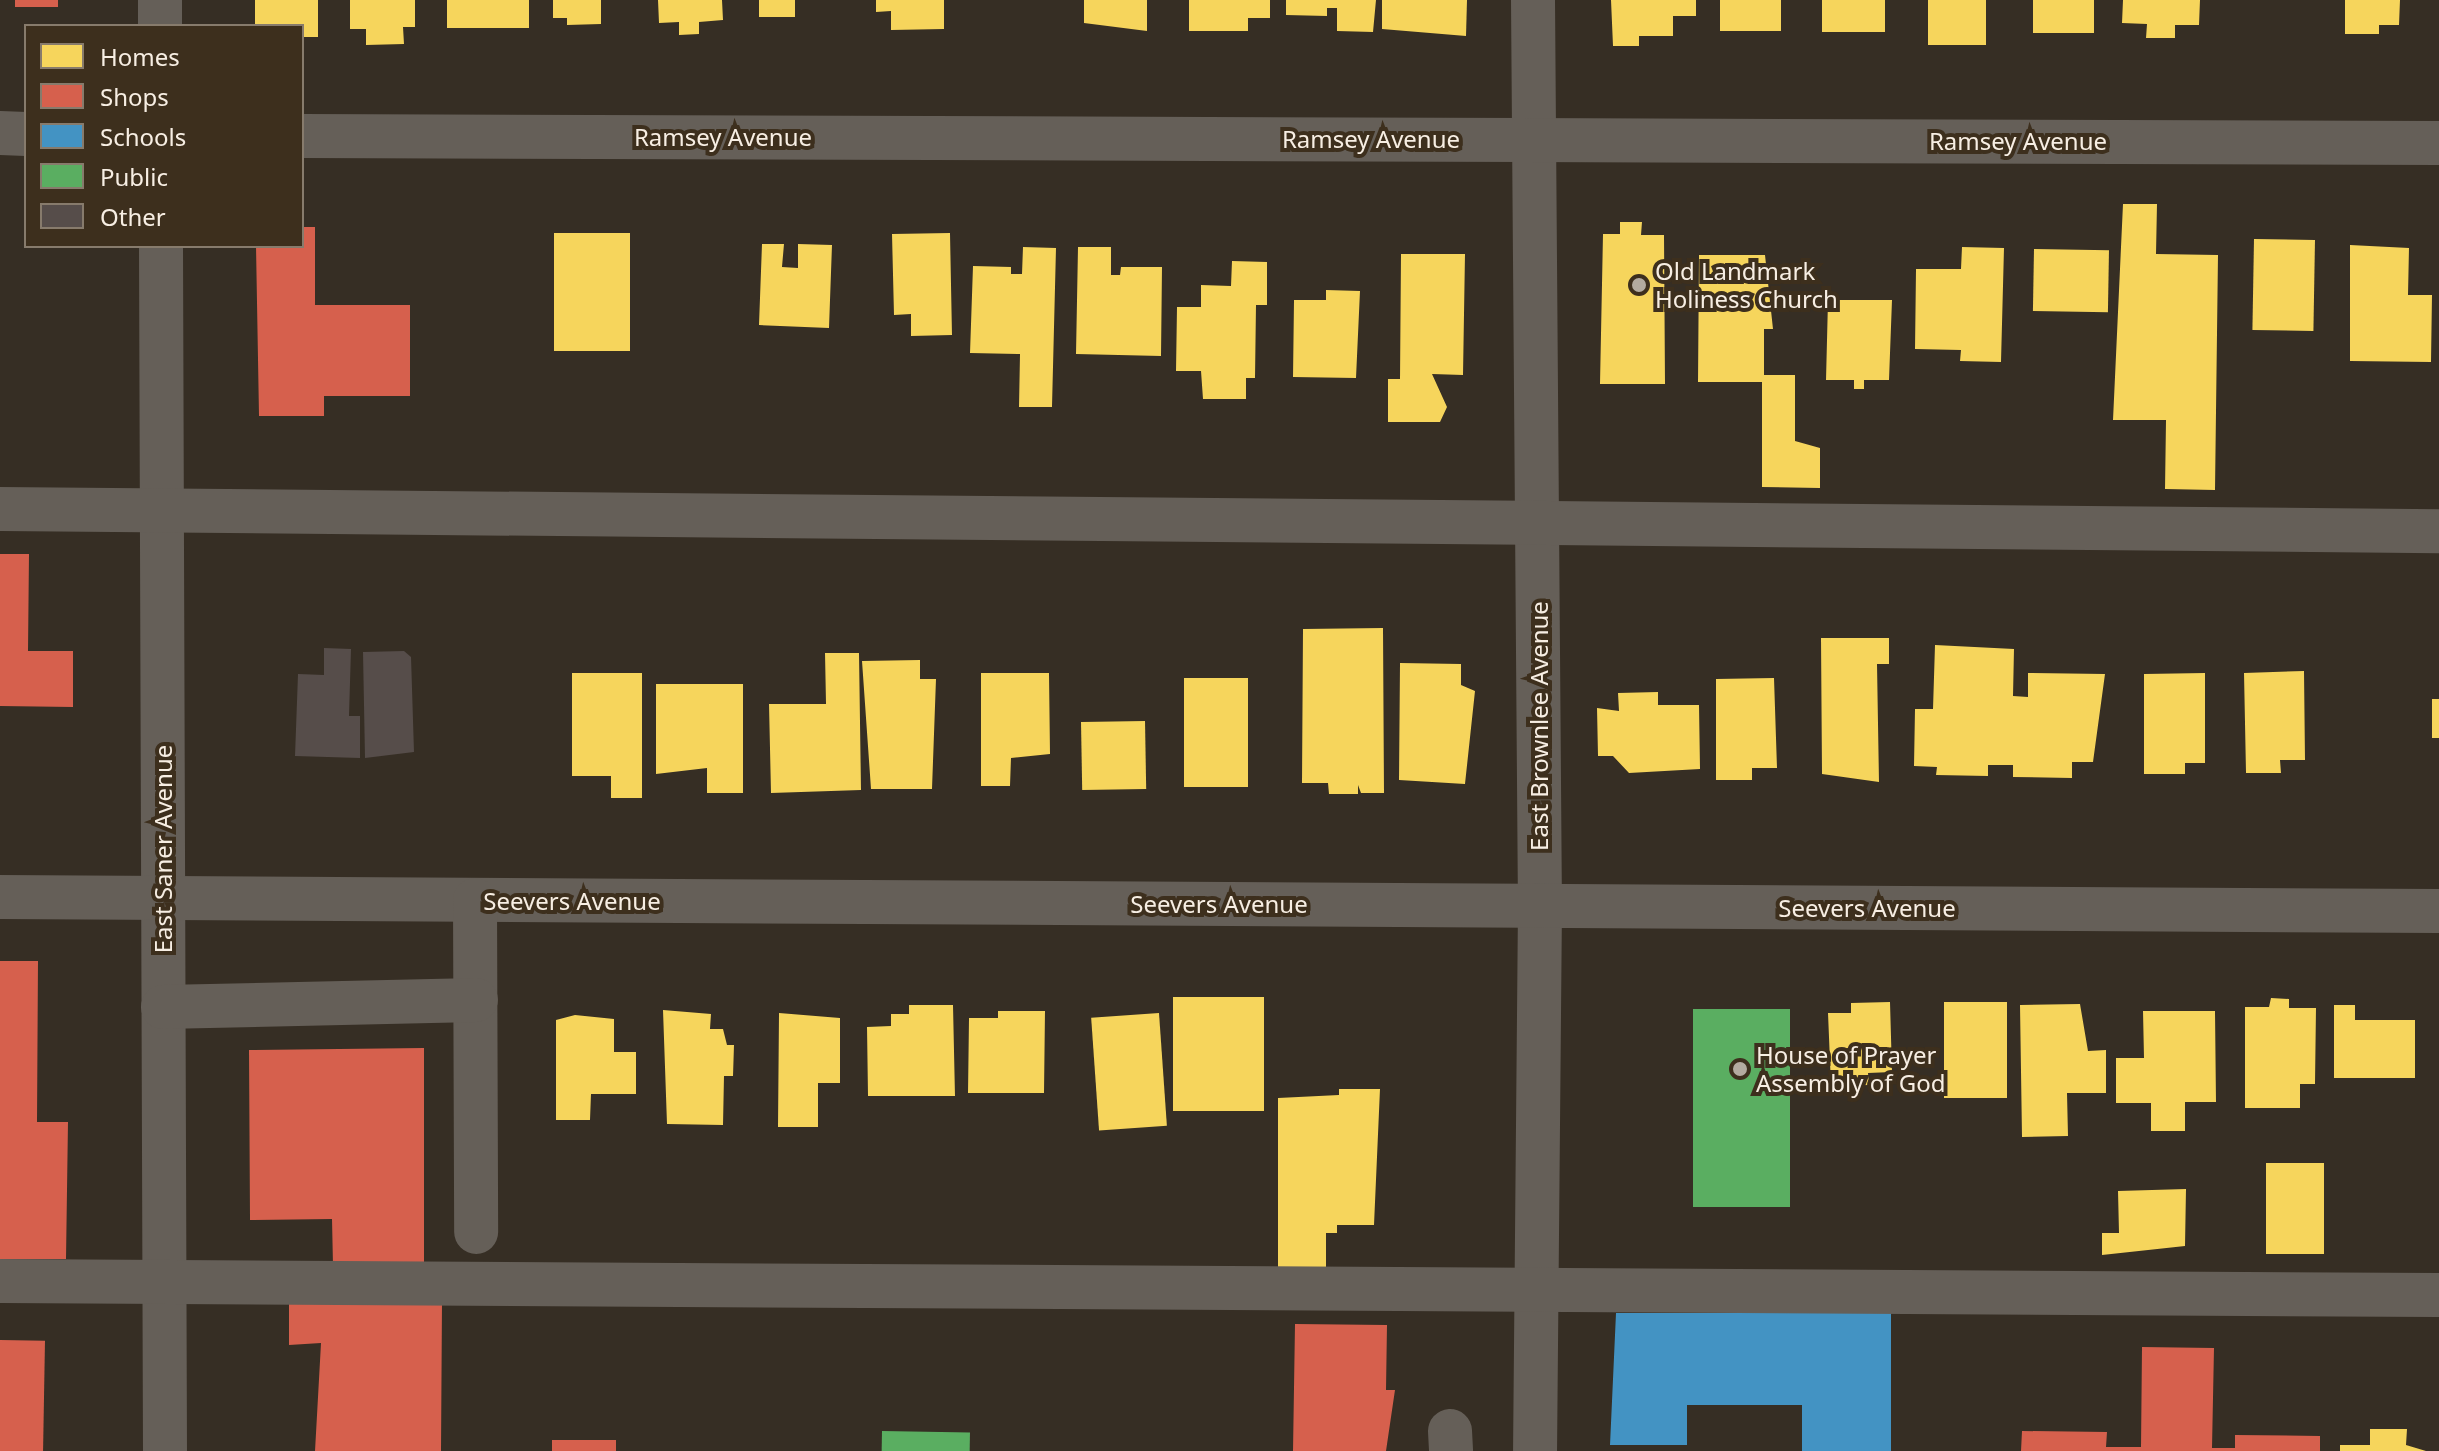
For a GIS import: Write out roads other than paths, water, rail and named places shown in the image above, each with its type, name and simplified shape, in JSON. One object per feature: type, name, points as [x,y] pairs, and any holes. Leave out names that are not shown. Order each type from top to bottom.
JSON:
[{"type":"street","points":[[160,0],[160,24]]},
{"type":"street","name":"East Brownlee Avenue","points":[[1533,0],[1540,905],[1535,1451]]},
{"type":"street","points":[[0,133],[24,134]]},
{"type":"street","name":"Ramsey Avenue","points":[[304,136],[2439,143]]},
{"type":"street","name":"East Saner Avenue","points":[[161,248],[165,1451]]},
{"type":"street","points":[[0,509],[1538,528],[2439,531]]},
{"type":"street","name":"Seevers Avenue","points":[[0,897],[2439,911]]},
{"type":"street","points":[[475,900],[476,1232]]},
{"type":"street","points":[[163,1007],[476,1000]]},
{"type":"street","points":[[0,1281],[2439,1295]]},
{"type":"place","name":"Old Landmark Holiness Church","points":[[1639,285]]},
{"type":"place","name":"House of Prayer Assembly of God","points":[[1740,1069]]}]
